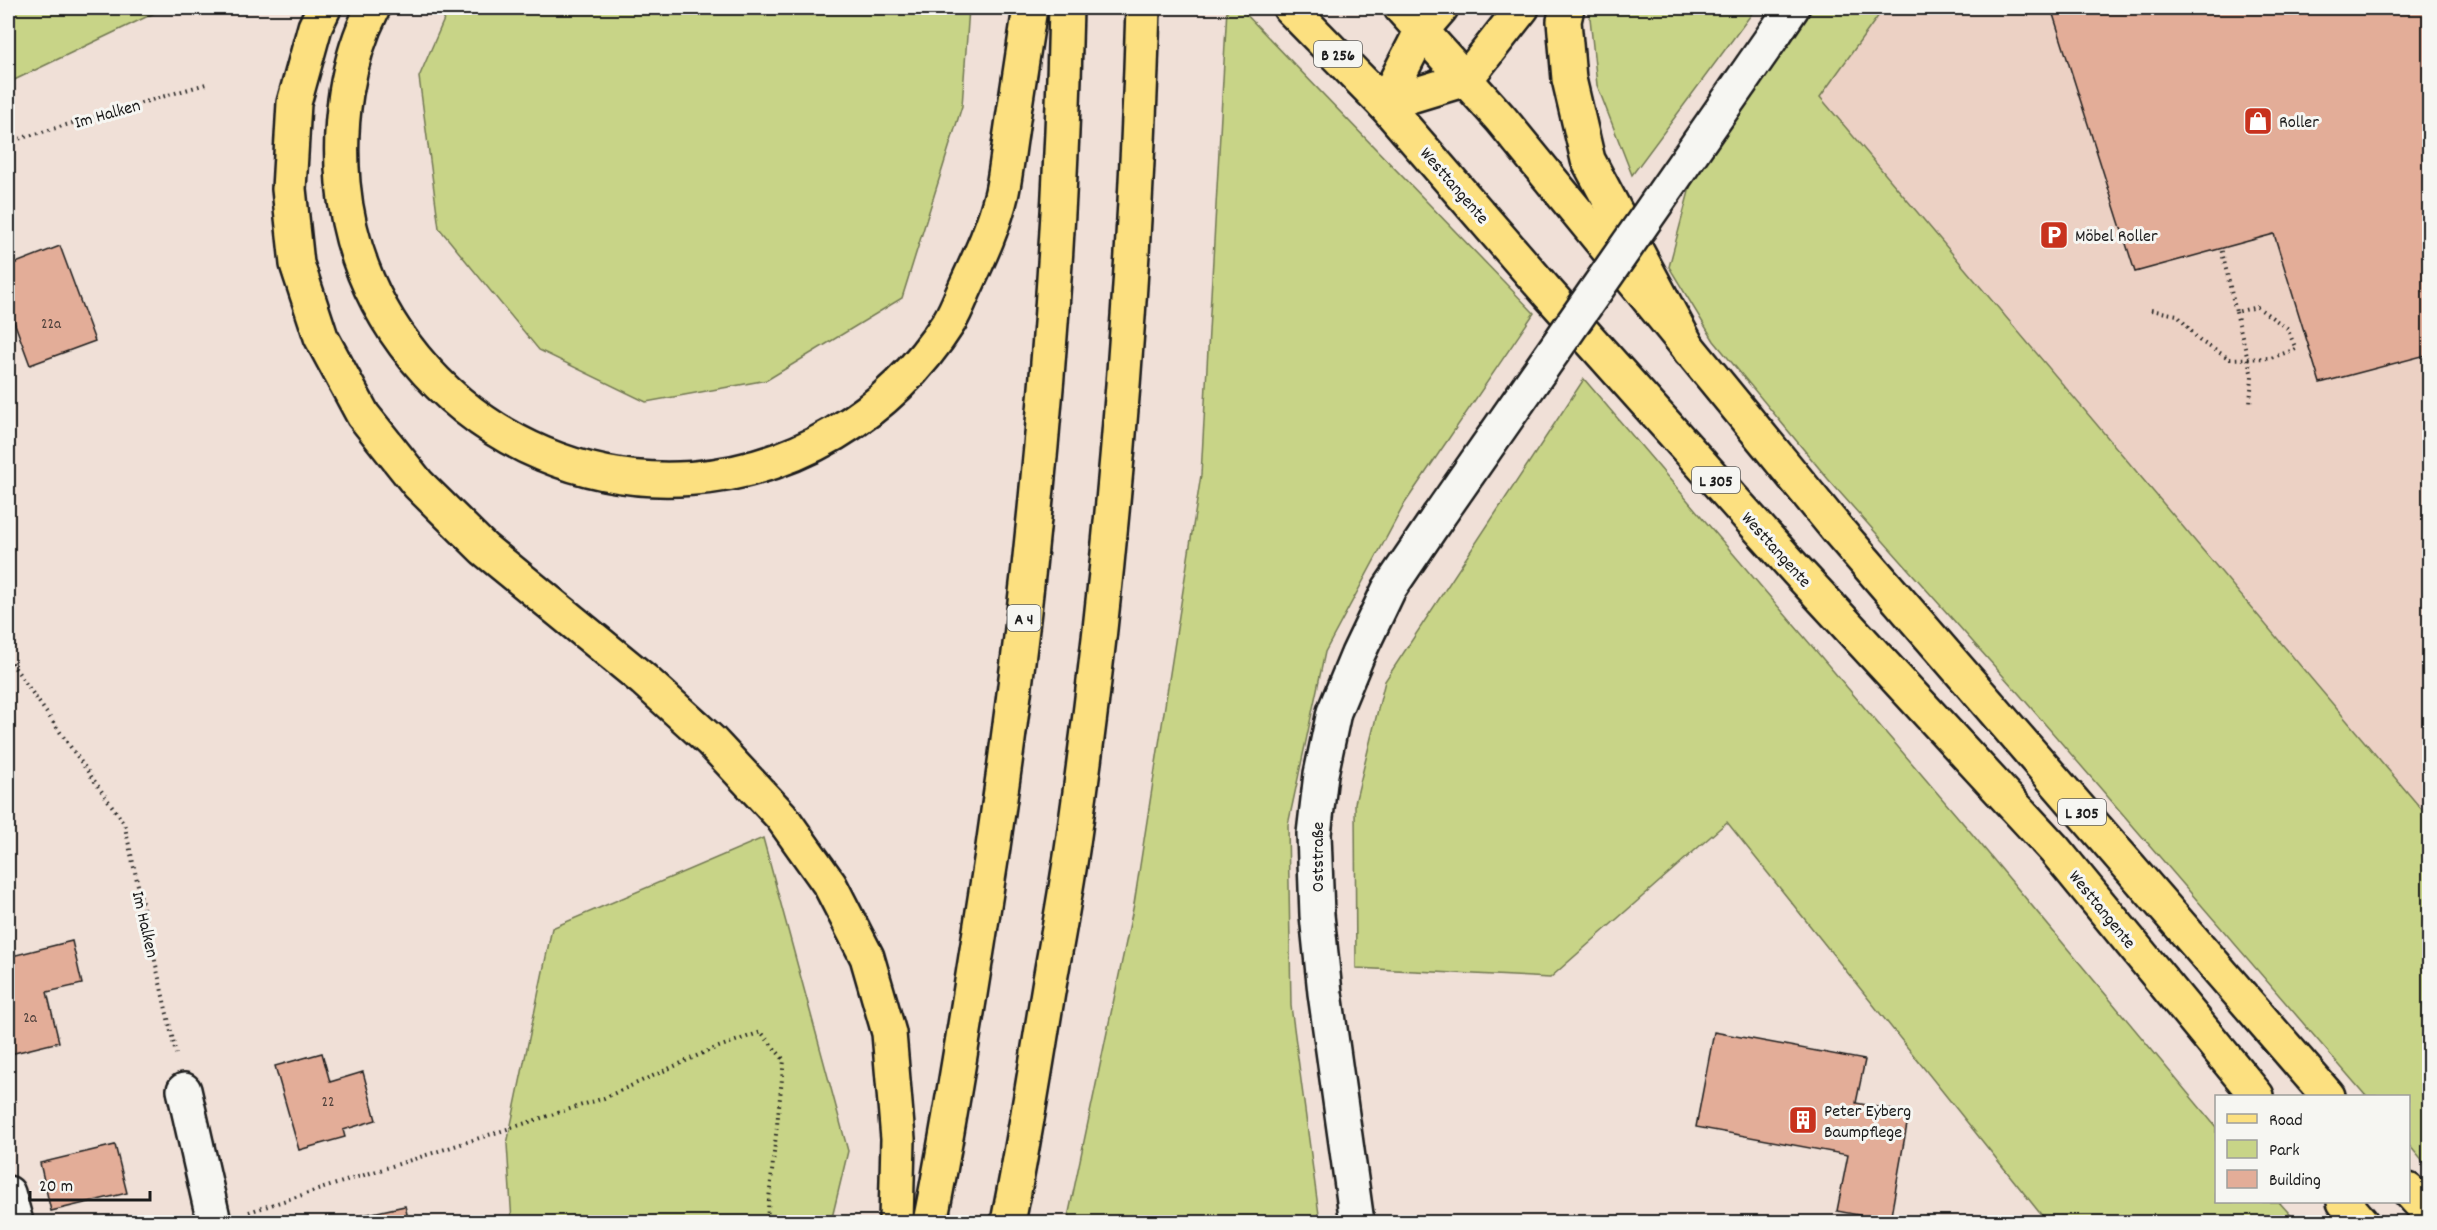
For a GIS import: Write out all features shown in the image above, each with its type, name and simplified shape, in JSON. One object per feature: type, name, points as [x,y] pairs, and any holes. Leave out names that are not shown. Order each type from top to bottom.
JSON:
[{"type":"main road","points":[[324,8],[315,27],[294,104],[289,189],[297,264],[321,337],[363,415],[418,484],[484,549],[644,680],[711,741],[781,816],[830,885],[867,957],[889,1033],[898,1139],[896,1222]]},
{"type":"main road","points":[[373,8],[348,80],[340,146],[346,211],[364,275],[395,333],[437,385],[488,427],[547,457],[610,475],[676,480],[741,472],[804,451],[861,417],[910,374],[950,320],[978,260],[1002,194],[1030,8]]},
{"type":"main road","name":"A 4","points":[[930,1222],[947,1137],[995,837],[1022,639],[1038,482],[1052,306],[1064,123],[1066,8]]},
{"type":"main road","points":[[1008,1222],[1075,831],[1100,629],[1129,314],[1139,149],[1143,8]]},
{"type":"main road","name":"Westtangente","points":[[1290,8],[1384,104],[1797,571],[2055,850],[2256,1095]]},
{"type":"main road","points":[[1384,104],[1466,79],[1522,8]]},
{"type":"main road","points":[[1567,8],[1564,21],[1569,79],[1588,160],[1690,351]]},
{"type":"main road","points":[[1384,104],[1421,15]]},
{"type":"main road","name":"L 305","points":[[1421,15],[1466,79],[1836,528],[2327,1095]]},
{"type":"main road","points":[[2410,1191],[2430,1214]]},
{"type":"main road","points":[[2345,1203],[2361,1222]]},
{"type":"street","name":"Oststraße","points":[[1357,1222],[1325,993],[1317,915],[1314,834],[1320,784],[1334,712],[1389,589],[1783,20]]},
{"type":"street","points":[[184,1090],[229,1219]]},
{"type":"street","points":[[8,1193],[16,1222]]},
{"type":"path","name":"Im Halken","points":[[8,142],[206,84]]},
{"type":"path","points":[[2221,248],[2245,344],[2246,359],[2252,376],[2250,404]]},
{"type":"path","points":[[2151,310],[2177,315],[2200,341],[2230,359],[2271,358],[2296,349],[2287,328],[2257,307],[2236,312]]},
{"type":"path","name":"Im Halken","points":[[8,658],[124,823],[184,1090]]},
{"type":"path","points":[[229,1219],[604,1098],[710,1050],[761,1032],[784,1060],[766,1218],[768,1222]]},
{"type":"shaded area","points":[[1877,8],[2429,8],[2429,818],[1819,97]]},
{"type":"green space","points":[[8,8],[165,8],[8,83]]},
{"type":"green space","points":[[449,8],[969,8],[962,106],[902,298],[767,380],[646,402],[539,350],[439,228],[419,77]]},
{"type":"green space","points":[[1227,8],[1240,8],[1534,313],[1405,503],[1325,652],[1288,825],[1291,1006],[1320,1222],[1067,1222],[1134,904],[1201,475]]},
{"type":"green space","points":[[1589,8],[1756,8],[1632,175],[1597,85]]},
{"type":"green space","points":[[1814,8],[1884,8],[1820,97],[2429,818],[2429,1169],[2410,1146],[2410,1095],[2365,1095],[2020,695],[1828,479],[1714,341],[1669,267],[1693,176]]},
{"type":"green space","points":[[1584,379],[1968,829],[2215,1126],[2215,1203],[2280,1203],[2297,1222],[2047,1222],[1727,822],[1550,978],[1356,968],[1355,803],[1385,681]]},
{"type":"green space","points":[[763,838],[848,1151],[831,1222],[512,1222],[507,1144],[552,928]]},
{"type":"building","name":"Roller","points":[[2051,8],[2430,8],[2430,354],[2320,383],[2274,234],[2135,272]]},
{"type":"building","points":[[60,246],[95,341],[30,365],[8,305],[8,266]]},
{"type":"building","points":[[72,941],[82,984],[47,992],[59,1042],[10,1054],[8,957]]},
{"type":"building","name":"Peter Eyberg Baumpflege","points":[[1714,1032],[1865,1060],[1856,1103],[1909,1113],[1890,1221],[1837,1211],[1848,1155],[1696,1127]]},
{"type":"building","points":[[322,1053],[330,1082],[363,1072],[376,1120],[343,1130],[345,1137],[299,1150],[275,1066]]},
{"type":"building","points":[[115,1145],[127,1193],[51,1211],[40,1163]]},
{"type":"building","points":[[405,1206],[409,1222],[331,1222]]},
{"type":"place","name":"Roller","points":[[2258,121]]},
{"type":"place","name":"Möbel Roller","points":[[2054,235]]},
{"type":"place","name":"Peter Eyberg Baumpflege","points":[[1803,1120]]}]
